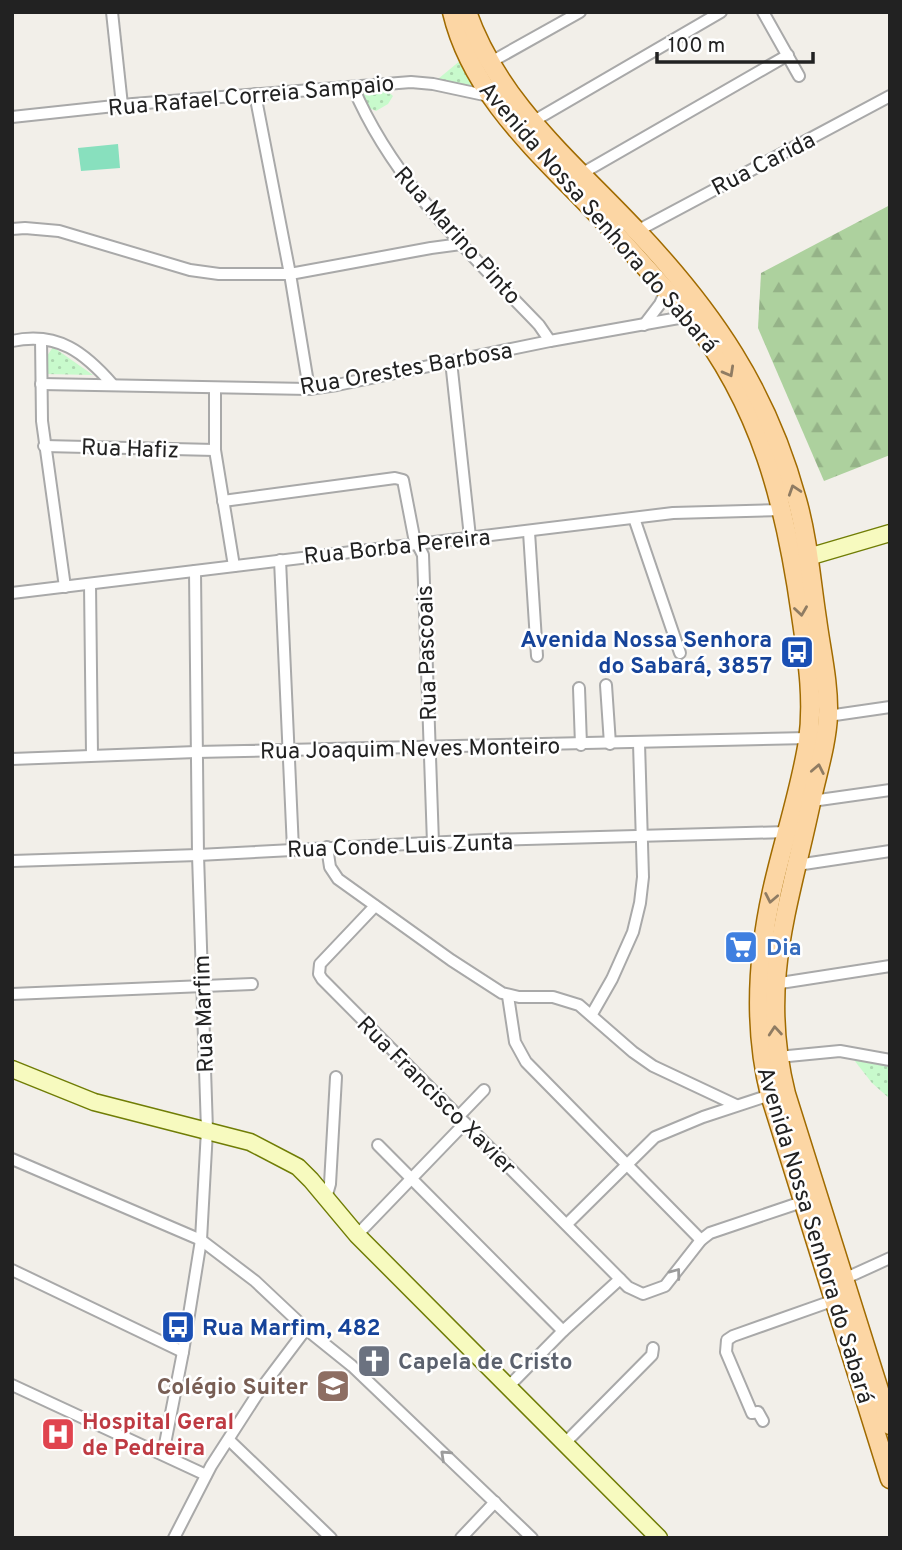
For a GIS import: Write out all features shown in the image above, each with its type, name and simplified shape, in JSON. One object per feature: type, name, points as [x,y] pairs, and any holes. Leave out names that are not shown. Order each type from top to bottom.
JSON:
[{"type":"main road","name":"Avenida Nossa Senhora do Sabará","points":[[452,12],[456,31],[489,96],[690,316],[728,369],[769,460],[782,510],[800,559],[828,716],[812,801],[782,929],[774,1017],[778,1057],[798,1160],[802,1202],[832,1301],[886,1454],[890,1479]]},
{"type":"main road","name":"Avenida Nossa Senhora do Sabará","points":[[467,12],[489,63],[507,91],[532,122],[637,231],[724,335],[765,410],[798,503],[810,674],[808,738],[762,943],[758,987],[762,1051],[770,1095],[844,1279],[886,1403],[890,1425]]},
{"type":"street","points":[[112,12],[122,105]]},
{"type":"street","points":[[489,63],[580,12]]},
{"type":"street","points":[[532,122],[721,12]]},
{"type":"street","points":[[763,12],[799,76]]},
{"type":"street","points":[[581,174],[788,55]]},
{"type":"street","name":"Rua Rafael Correia Sampaio","points":[[12,117],[122,105],[411,82],[489,96]]},
{"type":"street","name":"Rua Marino Pinto","points":[[353,88],[394,164],[423,202],[539,325],[550,341]]},
{"type":"street","points":[[255,94],[309,389]]},
{"type":"street","name":"Rua Carida","points":[[637,231],[890,96]]},
{"type":"street","points":[[12,229],[59,231],[190,270],[219,274],[290,274],[461,244]]},
{"type":"street","points":[[644,325],[666,291]]},
{"type":"street","name":"Rua Orestes Barbosa","points":[[41,384],[309,389],[690,316]]},
{"type":"street","points":[[41,338],[44,446],[65,587]]},
{"type":"street","points":[[12,341],[41,338],[65,344],[81,352],[113,385]]},
{"type":"street","points":[[451,361],[470,537]]},
{"type":"street","points":[[215,388],[215,450],[234,566]]},
{"type":"street","name":"Rua Hafiz","points":[[44,446],[215,450]]},
{"type":"street","name":"Rua Pascoais","points":[[223,501],[399,478],[405,484],[414,537],[423,555],[433,843]]},
{"type":"street","name":"Rua Borba Pereira","points":[[12,593],[673,513],[782,510]]},
{"type":"street","points":[[634,518],[680,653]]},
{"type":"street","points":[[529,532],[537,656]]},
{"type":"street","points":[[800,559],[890,533]]},
{"type":"street","points":[[280,560],[293,849]]},
{"type":"street","name":"Rua Marfim","points":[[163,1454],[201,1240],[207,1130],[198,855],[195,571]]},
{"type":"street","points":[[90,584],[92,755]]},
{"type":"street","points":[[606,685],[610,744]]},
{"type":"street","points":[[579,688],[581,745]]},
{"type":"street","points":[[828,716],[890,708]]},
{"type":"street","name":"Rua Joaquim Neves Monteiro","points":[[12,759],[289,749],[581,745],[808,738]]},
{"type":"street","points":[[592,1014],[612,979],[633,932],[642,890],[639,743]]},
{"type":"street","points":[[812,801],[890,790]]},
{"type":"street","name":"Rua Conde Luis Zunta","points":[[12,861],[198,855],[327,846],[787,832]]},
{"type":"street","points":[[327,846],[330,867],[338,879],[451,960],[509,996],[563,999],[579,1005],[653,1066],[736,1105]]},
{"type":"street","points":[[797,865],[890,851]]},
{"type":"street","name":"Rua Francisco Xavier","points":[[375,906],[320,964],[319,974],[620,1279]]},
{"type":"street","points":[[775,984],[890,966]]},
{"type":"street","points":[[12,994],[252,984]]},
{"type":"street","points":[[509,996],[512,1029],[520,1054],[701,1240]]},
{"type":"street","points":[[778,1057],[840,1051],[890,1060]]},
{"type":"street","points":[[12,1069],[94,1102],[250,1142],[287,1161],[311,1180],[357,1235],[659,1538]]},
{"type":"street","points":[[326,1198],[331,1184],[336,1077]]},
{"type":"street","points":[[357,1235],[411,1179],[484,1090]]},
{"type":"street","points":[[567,1224],[645,1145],[661,1133],[770,1095]]},
{"type":"street","points":[[378,1145],[563,1331]]},
{"type":"street","points":[[12,1159],[201,1240],[255,1281],[306,1329],[352,1366],[532,1538]]},
{"type":"street","points":[[508,1387],[563,1331],[620,1279],[638,1293],[648,1293],[664,1287],[701,1240],[710,1233],[802,1202]]},
{"type":"street","points":[[844,1279],[890,1258]]},
{"type":"street","points":[[12,1270],[183,1352]]},
{"type":"street","points":[[761,1417],[752,1413],[726,1352],[727,1340],[832,1301]]},
{"type":"street","points":[[174,1536],[206,1475],[260,1390],[306,1329]]},
{"type":"street","points":[[564,1444],[652,1354],[653,1348]]},
{"type":"street","points":[[12,1385],[206,1475]]},
{"type":"street","points":[[229,1440],[331,1538]]},
{"type":"street","points":[[461,1538],[495,1502]]},
{"type":"green space","points":[[461,60],[479,91],[438,79]]},
{"type":"green space","points":[[382,86],[393,96],[388,104],[376,111],[363,105],[358,89]]},
{"type":"green space","points":[[118,144],[120,168],[81,171],[78,148]]},
{"type":"green space","points":[[890,205],[890,455],[824,481],[758,328],[761,273]]},
{"type":"green space","points":[[53,347],[93,375],[45,374],[45,359]]},
{"type":"green space","points":[[854,1060],[890,1067],[890,1099],[872,1083]]},
{"type":"place","name":"Avenida Nossa Senhora do Sabará, 3857","points":[[797,652]]},
{"type":"place","name":"Dia","points":[[741,947]]},
{"type":"place","name":"Rua Marfim, 482","points":[[178,1327]]},
{"type":"place","name":"Capela de Cristo","points":[[374,1361]]},
{"type":"place","name":"Colégio Suiter","points":[[333,1386]]},
{"type":"place","name":"Hospital Geral de Pedreira","points":[[58,1434]]}]
